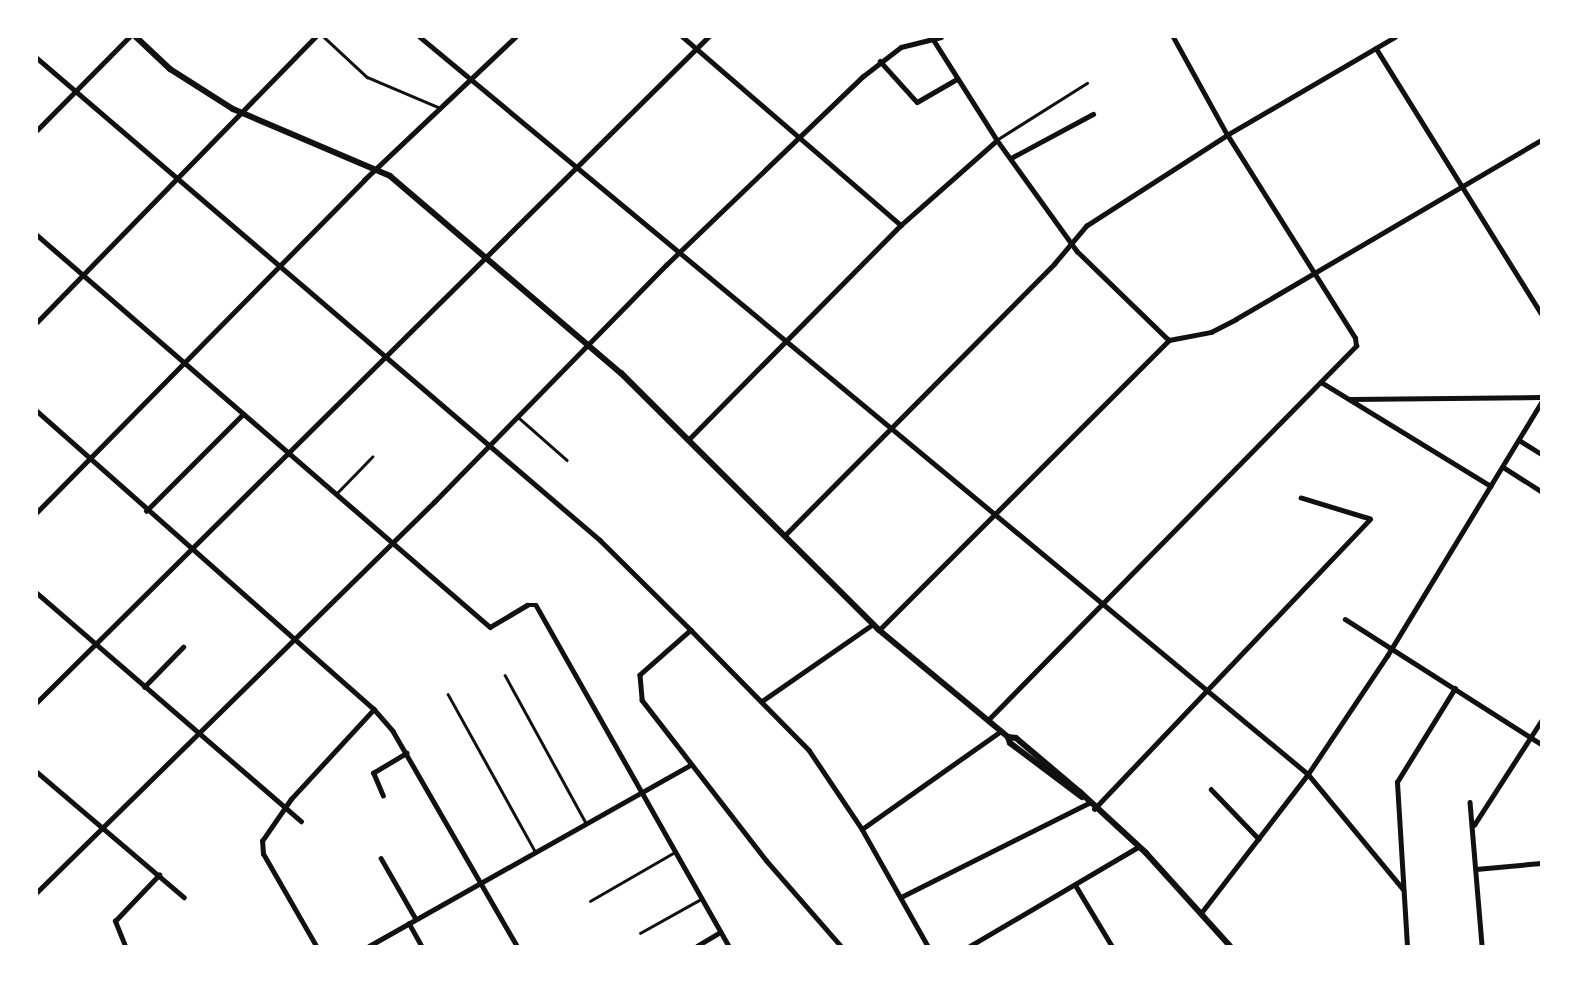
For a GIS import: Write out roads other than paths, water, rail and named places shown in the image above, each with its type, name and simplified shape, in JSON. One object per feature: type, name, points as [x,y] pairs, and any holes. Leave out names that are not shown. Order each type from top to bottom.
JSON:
[{"type":"main road","points":[[136,37],[170,69],[242,113],[378,168],[588,347],[689,439],[879,630],[1008,737],[1010,744],[1082,797],[1138,847],[1230,946]]},
{"type":"street","points":[[37,130],[129,37]]},
{"type":"street","points":[[37,322],[315,37]]},
{"type":"street","points":[[421,37],[999,513],[1308,774],[1403,888]]},
{"type":"street","points":[[37,512],[93,459],[280,265],[515,37]]},
{"type":"street","points":[[683,37],[901,225]]},
{"type":"street","points":[[37,702],[708,37]]},
{"type":"street","points":[[37,892],[489,447],[681,251],[880,61],[901,47],[941,37]]},
{"type":"street","points":[[988,720],[1102,601],[1356,346],[1355,338],[1227,135],[1173,37]]},
{"type":"street","points":[[785,535],[1094,219],[1227,135],[1395,37]]},
{"type":"street","points":[[933,39],[997,140],[1072,244],[1169,340]]},
{"type":"street","points":[[1376,48],[1541,313]]},
{"type":"street","points":[[37,58],[78,90],[600,540],[691,630],[809,750],[862,829],[928,946]]},
{"type":"street","points":[[880,61],[917,102],[957,79]]},
{"type":"street","points":[[1011,158],[1093,114]]},
{"type":"street","points":[[689,439],[901,225],[997,140]]},
{"type":"street","points":[[879,630],[999,513],[1169,340],[1211,332],[1541,140]]},
{"type":"street","points":[[37,234],[391,542],[495,627],[527,605],[536,605],[729,946]]},
{"type":"street","points":[[1321,382],[1492,486]]},
{"type":"street","points":[[1348,399],[1541,397]]},
{"type":"street","points":[[1201,913],[1308,774],[1393,647],[1541,403]]},
{"type":"street","points":[[37,411],[93,459],[146,511],[374,709],[406,753],[517,946]]},
{"type":"street","points":[[146,511],[243,414]]},
{"type":"street","points":[[1519,440],[1541,454]]},
{"type":"street","points":[[1503,467],[1541,491]]},
{"type":"street","points":[[901,897],[1091,806],[1370,519],[1301,499]]},
{"type":"street","points":[[37,593],[301,821]]},
{"type":"street","points":[[1345,618],[1541,744]]},
{"type":"street","points":[[762,701],[873,624]]},
{"type":"street","points":[[691,630],[647,667],[638,682],[652,718],[815,920],[841,946]]},
{"type":"street","points":[[144,687],[183,647]]},
{"type":"street","points":[[1407,946],[1396,782],[1455,688]]},
{"type":"street","points":[[316,946],[261,848],[284,808],[374,709]]},
{"type":"street","points":[[1473,826],[1541,721]]},
{"type":"street","points":[[862,829],[1001,731]]},
{"type":"street","points":[[383,796],[373,773],[406,753]]},
{"type":"street","points":[[369,946],[690,765]]},
{"type":"street","points":[[37,772],[184,897]]},
{"type":"street","points":[[1211,789],[1259,839]]},
{"type":"street","points":[[1470,802],[1482,946]]},
{"type":"street","points":[[970,946],[1076,886],[1138,847]]},
{"type":"street","points":[[381,858],[416,919]]},
{"type":"street","points":[[1476,869],[1541,863]]},
{"type":"street","points":[[125,946],[115,921],[159,875]]},
{"type":"street","points":[[1076,886],[1112,946]]},
{"type":"street","points":[[409,923],[422,946]]},
{"type":"street","points":[[697,946],[720,932]]},
{"type":"lane","points":[[324,37],[367,77],[441,108]]},
{"type":"lane","points":[[997,140],[1087,83]]},
{"type":"lane","points":[[518,417],[567,460]]},
{"type":"lane","points":[[336,494],[372,457]]},
{"type":"lane","points":[[505,676],[586,823]]},
{"type":"lane","points":[[448,694],[535,851]]},
{"type":"lane","points":[[590,901],[675,852]]},
{"type":"lane","points":[[640,933],[701,898]]}]
